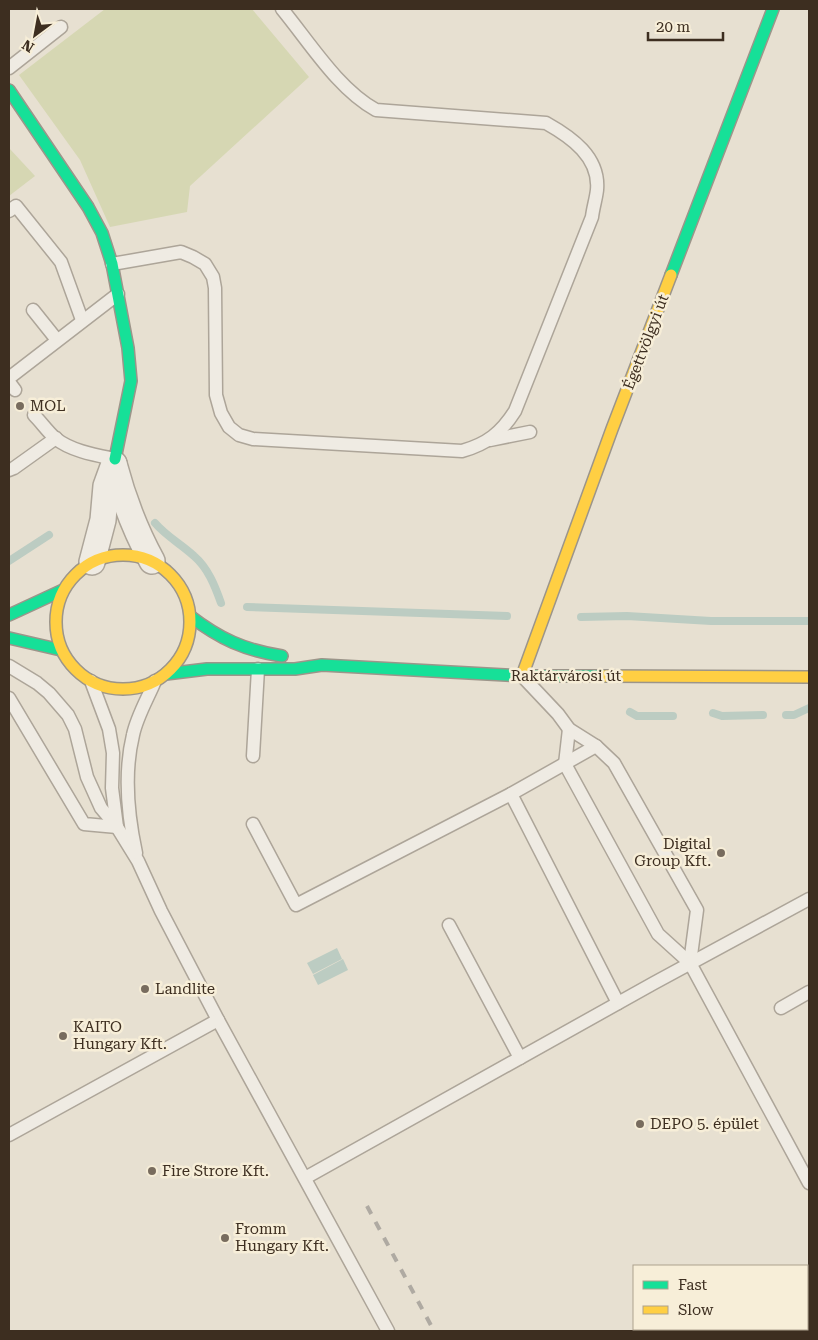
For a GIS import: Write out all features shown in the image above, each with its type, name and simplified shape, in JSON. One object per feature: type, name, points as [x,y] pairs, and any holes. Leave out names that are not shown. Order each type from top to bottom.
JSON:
[{"type":"street","name":"Égettvölgyi út","points":[[522,676],[612,429],[773,9]]},
{"type":"street","points":[[9,90],[88,207],[102,232],[112,264],[128,348],[131,381],[114,462],[106,486],[103,520],[92,562]]},
{"type":"street","points":[[114,462],[129,513],[152,561]]},
{"type":"street","name":"Raktárvárosi út","points":[[161,678],[176,665],[185,648],[190,629],[188,602],[174,577],[152,561],[128,554],[103,557],[75,573],[63,590],[56,613],[57,638],[61,650],[74,668],[91,681],[103,686],[123,689],[143,686],[161,678],[207,669],[296,669],[322,665],[522,676],[809,677]]},
{"type":"street","name":"Raktárvárosi út","points":[[9,615],[63,590]]},
{"type":"street","name":"Raktárvárosi út","points":[[190,616],[211,633],[243,649],[258,653],[294,657],[322,665]]},
{"type":"street","points":[[9,638],[61,650]]},
{"type":"lane","points":[[282,9],[339,80],[362,102],[376,110],[546,123],[574,141],[587,155],[595,170],[597,189],[592,217],[514,411],[508,421],[488,441]]},
{"type":"lane","points":[[9,68],[61,27]]},
{"type":"lane","points":[[9,116],[23,110]]},
{"type":"lane","points":[[9,211],[16,206],[61,262],[82,320]]},
{"type":"lane","points":[[112,264],[181,252],[205,264],[213,277],[215,288],[216,395],[221,413],[229,427],[238,435],[253,439],[462,452],[488,441],[530,432]]},
{"type":"lane","points":[[11,383],[57,340],[118,294]]},
{"type":"lane","points":[[33,310],[57,340]]},
{"type":"lane","points":[[34,415],[56,438],[69,446],[114,462]]},
{"type":"lane","points":[[9,470],[56,438]]},
{"type":"lane","points":[[9,666],[37,682],[68,715],[75,729],[88,777],[101,808],[138,861],[161,911],[218,1020],[388,1331]]},
{"type":"lane","points":[[253,756],[258,669]]},
{"type":"lane","points":[[522,676],[558,714],[569,729],[596,746],[614,763],[698,910],[690,963]]},
{"type":"lane","points":[[138,861],[132,830],[128,784],[129,756],[133,733],[161,678]]},
{"type":"lane","points":[[91,681],[109,729],[113,753],[112,788],[116,827]]},
{"type":"lane","points":[[9,698],[84,824],[116,827]]},
{"type":"lane","points":[[569,729],[565,764],[658,934],[690,963],[809,1183]]},
{"type":"lane","points":[[253,824],[296,905],[511,794],[596,746]]},
{"type":"lane","points":[[511,794],[618,1003]]},
{"type":"lane","points":[[305,1178],[690,963],[809,899]]},
{"type":"lane","points":[[449,925],[520,1058]]},
{"type":"lane","points":[[780,1008],[809,992]]},
{"type":"lane","points":[[9,1135],[218,1020]]},
{"type":"green space","points":[[105,9],[252,9],[309,77],[190,186],[187,212],[110,227],[80,160],[19,75]]},
{"type":"green space","points":[[9,148],[35,176],[9,196]]},
{"type":"shaded area","points":[[337,948],[342,959],[313,974],[307,963]]},
{"type":"shaded area","points":[[343,959],[348,970],[318,985],[313,975]]},
{"type":"waterway","points":[[155,523],[199,561],[214,584],[221,603]]},
{"type":"waterway","points":[[9,561],[49,535]]},
{"type":"waterway","points":[[247,607],[507,616]]},
{"type":"waterway","points":[[581,617],[627,616],[711,621],[809,621]]},
{"type":"waterway","points":[[786,715],[794,715],[809,708]]},
{"type":"waterway","points":[[630,712],[637,716],[673,716]]},
{"type":"waterway","points":[[713,713],[722,716],[763,715]]},
{"type":"railway","points":[[367,1206],[434,1331]]},
{"type":"traffic: fast","points":[[671,275],[773,9]]},
{"type":"traffic: fast","points":[[9,90],[88,207],[102,233],[112,264],[128,348],[131,381],[115,459]]},
{"type":"traffic: fast","points":[[9,615],[63,590]]},
{"type":"traffic: fast","points":[[190,616],[222,637],[244,647],[282,656]]},
{"type":"traffic: fast","points":[[9,638],[61,650]]},
{"type":"traffic: fast","points":[[166,674],[207,669],[295,669],[322,665],[522,676],[603,676]]},
{"type":"traffic: slow","points":[[522,676],[612,429],[671,275]]},
{"type":"traffic: slow","points":[[123,555],[149,560],[171,574],[185,596],[190,622],[185,648],[171,670],[149,684],[123,689],[97,684],[75,670],[61,648],[56,622],[61,596],[75,574],[97,560],[123,555]]},
{"type":"traffic: slow","points":[[603,676],[809,677]]},
{"type":"place","name":"MOL","points":[[20,406]]},
{"type":"place","name":"Digital Group Kft.","points":[[721,853]]},
{"type":"place","name":"Landlite","points":[[145,989]]},
{"type":"place","name":"KAITO Hungary Kft.","points":[[63,1036]]},
{"type":"place","name":"DEPO 5. épület","points":[[640,1124]]},
{"type":"place","name":"Fire Strore Kft.","points":[[152,1171]]},
{"type":"place","name":"Fromm Hungary Kft.","points":[[225,1238]]}]
